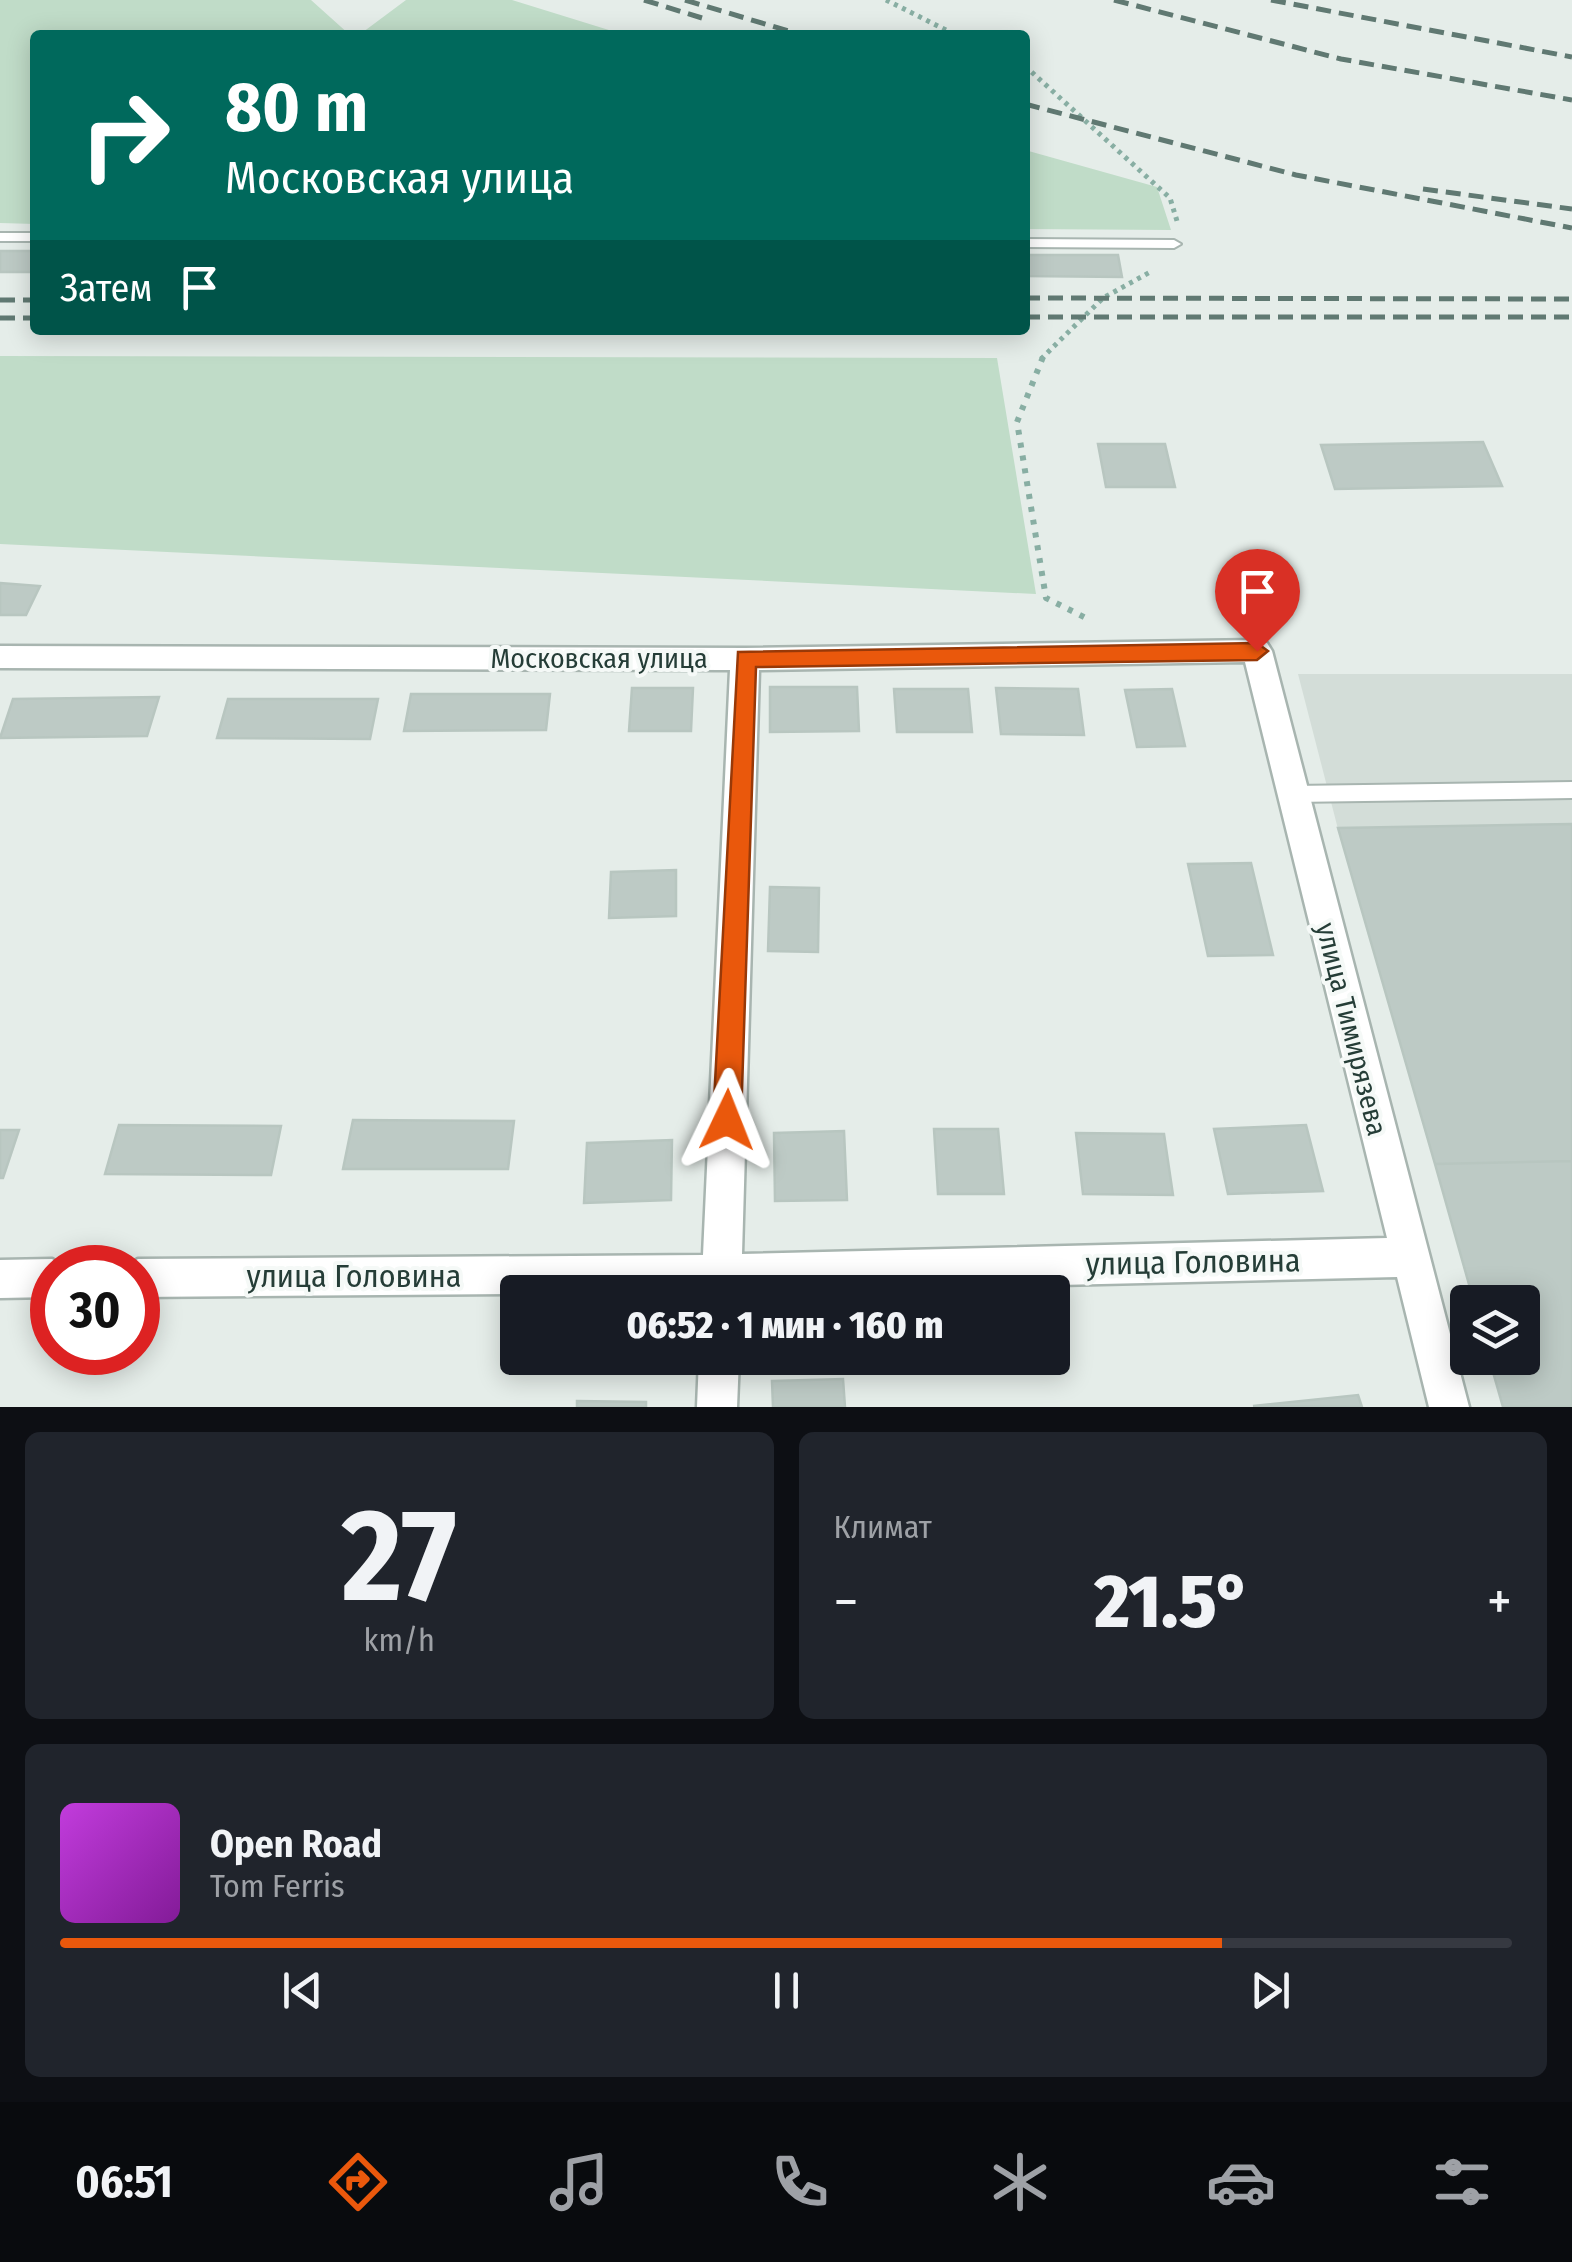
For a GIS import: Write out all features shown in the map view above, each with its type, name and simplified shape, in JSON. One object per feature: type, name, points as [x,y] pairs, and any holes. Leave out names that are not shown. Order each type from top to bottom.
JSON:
[{"type":"street","name":"Московская улица","points":[[0,657],[746,658],[1257,651]]},
{"type":"street","name":"улица Тимирязева","points":[[1257,651],[1450,1407]]},
{"type":"street","points":[[721,1275],[746,658]]},
{"type":"street","name":"улица Головина","points":[[933,1275],[1410,1257]]},
{"type":"street","points":[[0,1279],[30,1278]]},
{"type":"street","name":"улица Головина","points":[[160,1278],[500,1281]]},
{"type":"street","points":[[718,1407],[719,1375]]},
{"type":"lane","points":[[0,237],[30,237]]},
{"type":"lane","points":[[1030,243],[1174,244]]},
{"type":"lane","points":[[1294,794],[1572,790]]},
{"type":"path","points":[[886,0],[946,30]]},
{"type":"path","points":[[1030,71],[1170,198],[1179,231],[1169,262],[1103,298],[1040,360],[1017,422],[1046,598],[1094,622]]},
{"type":"shaded area","points":[[1298,674],[1572,674],[1572,1407],[1503,1407],[1494,1375],[1540,1375],[1540,1285],[1469,1285],[1338,829]]},
{"type":"green space","points":[[0,0],[311,0],[344,30],[30,30],[30,224],[0,223]]},
{"type":"green space","points":[[406,0],[512,0],[609,30],[366,30]]},
{"type":"green space","points":[[1030,151],[1157,187],[1171,230],[1030,229]]},
{"type":"green space","points":[[0,356],[997,358],[1036,594],[0,544]]},
{"type":"building","points":[[0,251],[30,251],[30,272],[0,272]]},
{"type":"building","points":[[1030,255],[1118,255],[1122,277],[1030,276]]},
{"type":"building","points":[[1483,442],[1502,486],[1335,489],[1321,445]]},
{"type":"building","points":[[1098,444],[1165,444],[1175,487],[1106,487]]},
{"type":"building","points":[[0,583],[40,586],[26,615],[0,615]]},
{"type":"building","points":[[770,687],[857,687],[859,731],[770,732]]},
{"type":"building","points":[[632,688],[693,688],[691,731],[629,731]]},
{"type":"building","points":[[996,688],[1078,689],[1084,735],[1001,734]]},
{"type":"building","points":[[894,689],[968,689],[972,732],[897,732]]},
{"type":"building","points":[[1172,689],[1185,746],[1137,747],[1125,690]]},
{"type":"building","points":[[411,694],[550,694],[546,730],[404,731]]},
{"type":"building","points":[[159,697],[147,736],[0,738],[13,699]]},
{"type":"building","points":[[228,699],[378,699],[370,739],[217,738]]},
{"type":"building","points":[[1572,824],[1572,1161],[1435,1164],[1338,828]]},
{"type":"building","points":[[1251,863],[1273,955],[1208,956],[1188,864]]},
{"type":"building","points":[[676,870],[676,916],[609,918],[611,872]]},
{"type":"building","points":[[770,887],[819,888],[818,952],[768,951]]},
{"type":"building","points":[[353,1120],[514,1121],[508,1169],[343,1169]]},
{"type":"building","points":[[119,1125],[281,1126],[271,1175],[105,1174]]},
{"type":"building","points":[[1306,1125],[1323,1191],[1228,1194],[1214,1129]]},
{"type":"building","points":[[934,1129],[998,1129],[1004,1194],[938,1194]]},
{"type":"building","points":[[0,1130],[19,1130],[3,1178],[0,1178]]},
{"type":"building","points":[[844,1131],[847,1200],[775,1201],[774,1133]]},
{"type":"building","points":[[1076,1133],[1164,1134],[1173,1195],[1083,1194]]},
{"type":"building","points":[[672,1140],[671,1200],[584,1203],[587,1143]]},
{"type":"building","points":[[1572,1161],[1572,1407],[1503,1407],[1494,1375],[1540,1375],[1540,1285],[1469,1285],[1435,1164]]},
{"type":"building","points":[[843,1379],[845,1407],[773,1407],[772,1381]]},
{"type":"building","points":[[1358,1395],[1362,1407],[1253,1406]]},
{"type":"building","points":[[577,1401],[646,1402],[646,1407],[577,1407]]},
{"type":"railway","points":[[644,0],[702,18]]},
{"type":"railway","points":[[685,0],[785,30]]},
{"type":"railway","points":[[1114,0],[1341,59],[1572,100]]},
{"type":"railway","points":[[1271,0],[1572,57]]},
{"type":"railway","points":[[1030,105],[1296,175],[1572,228]]},
{"type":"railway","points":[[1423,189],[1572,209]]},
{"type":"railway","points":[[1030,298],[1572,299]]},
{"type":"railway","points":[[0,300],[30,300]]},
{"type":"railway","points":[[1030,317],[1572,317]]},
{"type":"railway","points":[[0,318],[30,318]]},
{"type":"route","points":[[727,1120],[746,658],[1257,651]]}]
